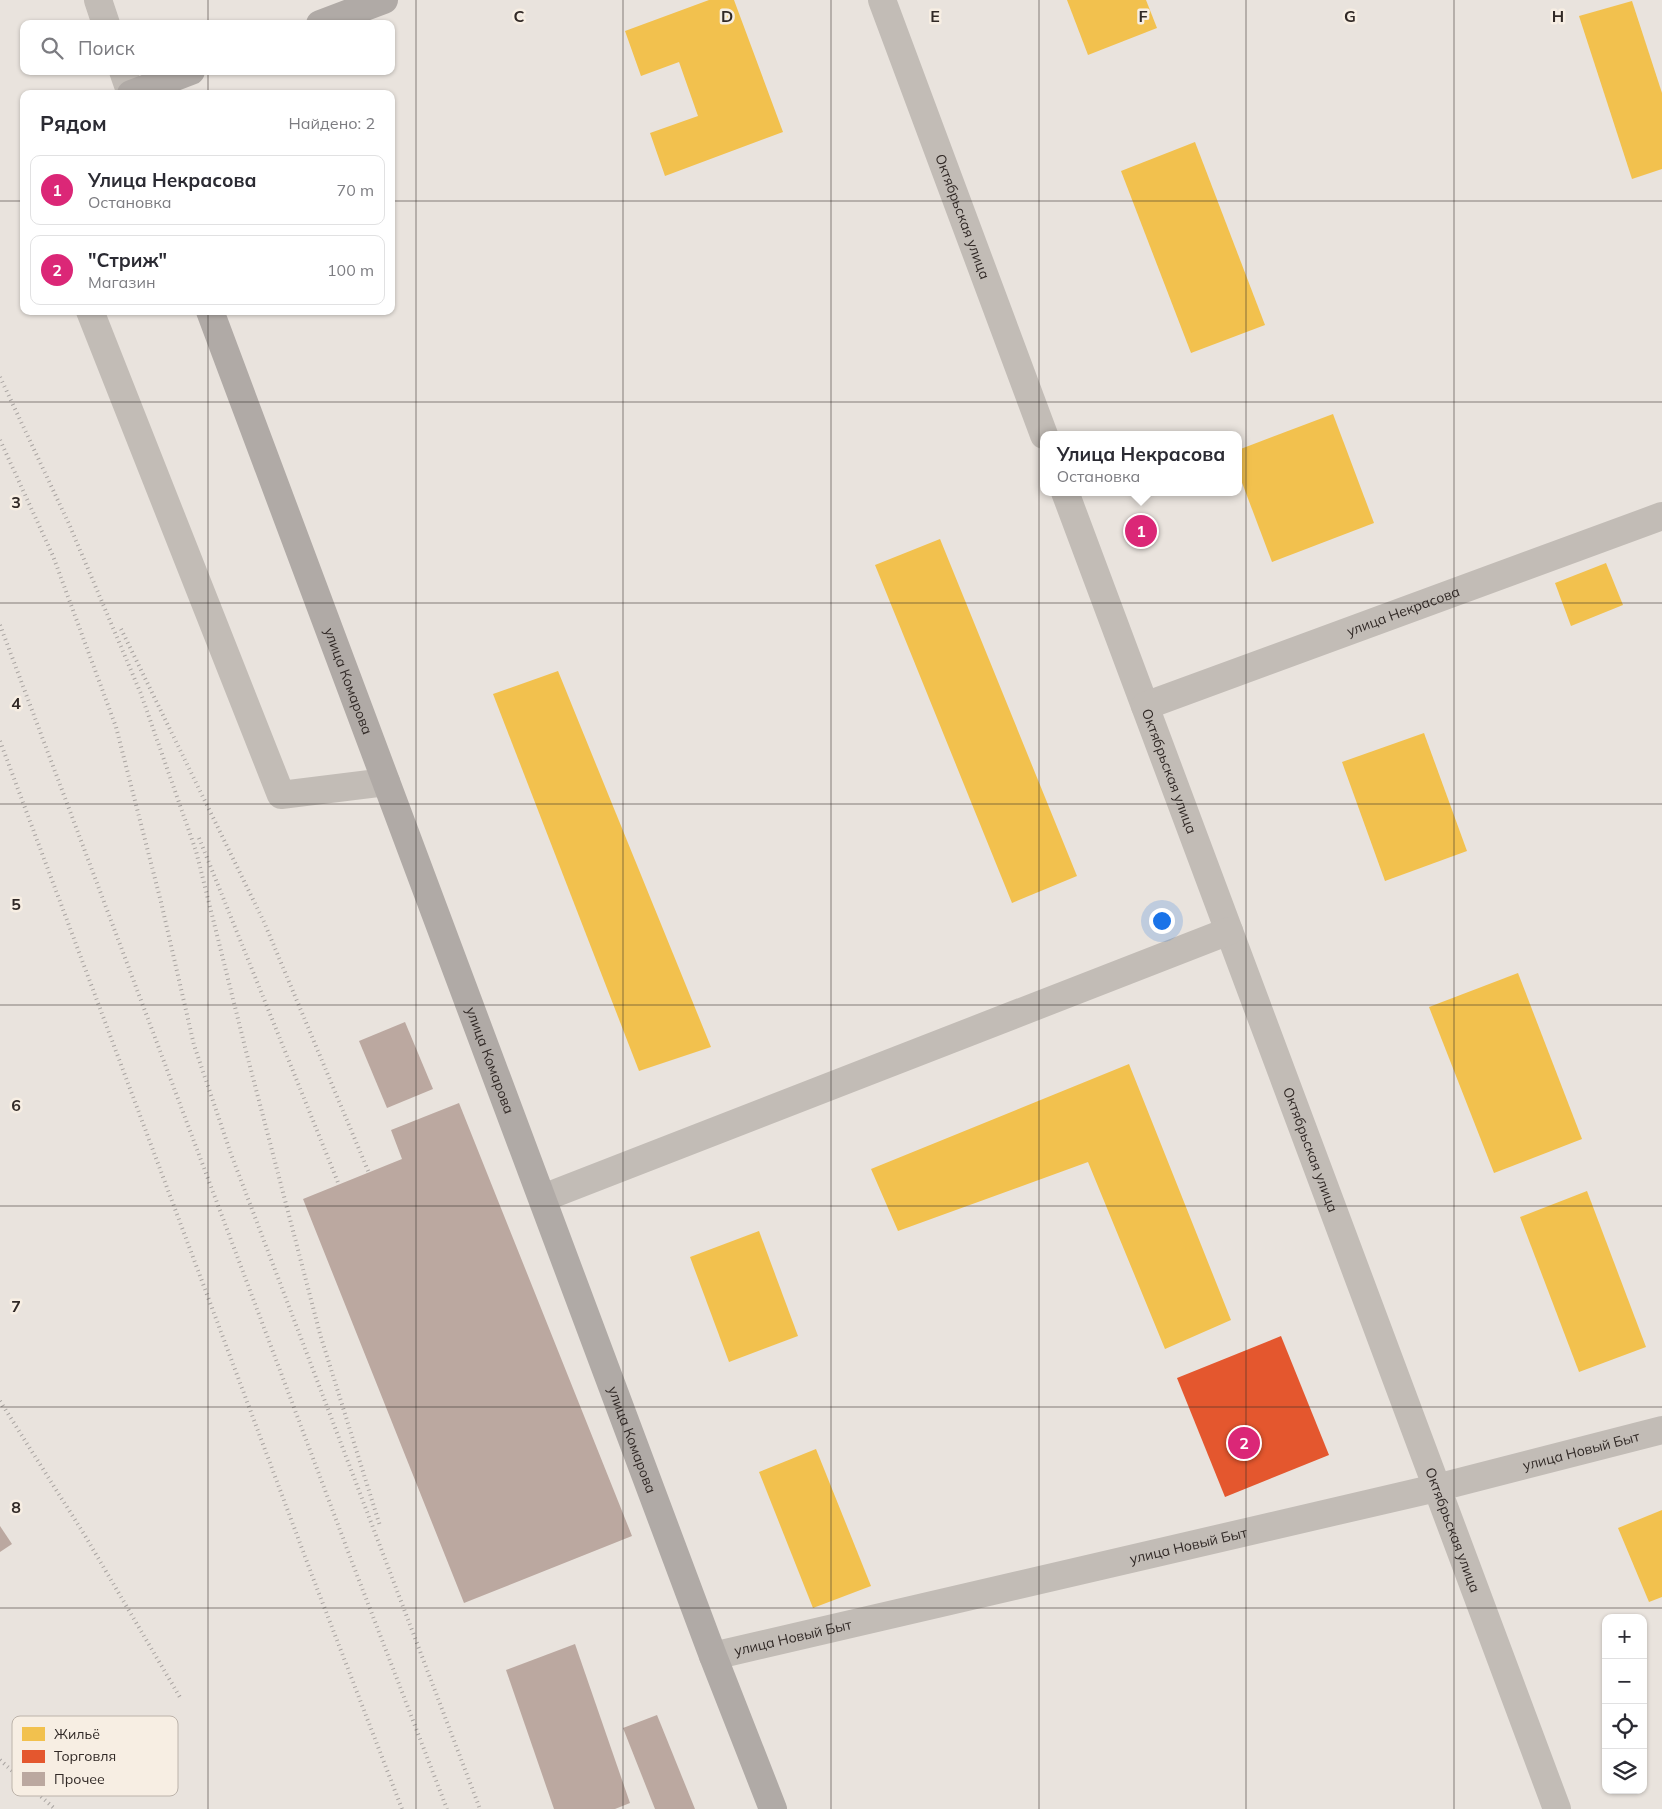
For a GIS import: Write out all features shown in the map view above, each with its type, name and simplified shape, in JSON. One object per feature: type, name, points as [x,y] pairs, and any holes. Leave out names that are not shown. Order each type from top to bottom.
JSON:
[{"type":"main road","points":[[331,20],[384,0]]},
{"type":"main road","points":[[142,90],[181,75]]},
{"type":"main road","name":"улица Комарова","points":[[211,315],[773,1809]]},
{"type":"street","points":[[98,0],[105,20]]},
{"type":"street","name":"Октябрьская улица","points":[[882,0],[1043,431]]},
{"type":"street","points":[[124,75],[130,90]]},
{"type":"street","points":[[92,315],[281,795],[386,782]]},
{"type":"street","name":"Октябрьская улица","points":[[1066,496],[1557,1809]]},
{"type":"street","name":"улица Некрасова","points":[[1145,706],[1662,516]]},
{"type":"street","points":[[543,1198],[1229,931]]},
{"type":"street","name":"улица Новый Быт","points":[[714,1656],[1436,1488],[1662,1430]]},
{"type":"building: Жильё","points":[[709,0],[734,0],[783,132],[665,176],[650,133],[698,116],[679,62],[641,76],[625,31]]},
{"type":"building: Жильё","points":[[1067,0],[1146,0],[1157,28],[1088,55]]},
{"type":"building: Жильё","points":[[1632,1],[1662,93],[1662,169],[1632,179],[1579,16]]},
{"type":"building: Жильё","points":[[1195,142],[1265,325],[1191,353],[1121,171]]},
{"type":"building: Жильё","points":[[1333,414],[1374,523],[1272,562],[1242,483],[1242,448]]},
{"type":"building: Жильё","points":[[940,539],[1077,876],[1012,903],[875,565]]},
{"type":"building: Жильё","points":[[1606,563],[1623,605],[1571,626],[1555,583]]},
{"type":"building: Жильё","points":[[558,671],[711,1047],[639,1071],[493,694]]},
{"type":"building: Жильё","points":[[1424,733],[1467,851],[1385,881],[1342,762]]},
{"type":"building: Жильё","points":[[1518,973],[1582,1139],[1494,1173],[1429,1007]]},
{"type":"building: Жильё","points":[[1129,1064],[1231,1320],[1165,1349],[1088,1162],[898,1231],[871,1169]]},
{"type":"building: Жильё","points":[[1587,1191],[1646,1347],[1579,1372],[1520,1217]]},
{"type":"building: Жильё","points":[[759,1231],[798,1336],[729,1362],[690,1257]]},
{"type":"building: Жильё","points":[[816,1449],[871,1586],[813,1608],[759,1472]]},
{"type":"building: Жильё","points":[[1662,1510],[1662,1597],[1649,1602],[1618,1528]]},
{"type":"building: Торговля","points":[[1281,1336],[1329,1455],[1225,1497],[1177,1378]]},
{"type":"building: Прочее","points":[[405,1022],[433,1089],[387,1108],[359,1041]]},
{"type":"building: Прочее","points":[[459,1103],[632,1536],[464,1603],[303,1199],[402,1159],[391,1130]]},
{"type":"building: Прочее","points":[[0,1526],[12,1544],[0,1552]]},
{"type":"building: Прочее","points":[[575,1644],[630,1803],[615,1809],[554,1809],[506,1670]]},
{"type":"building: Прочее","points":[[657,1715],[695,1809],[655,1809],[623,1728]]},
{"type":"railway","points":[[0,377],[69,524],[141,694],[196,851],[320,1334],[380,1526]]},
{"type":"railway","points":[[0,440],[53,556],[116,727],[161,902],[194,1045],[231,1154],[480,1809]]},
{"type":"railway","points":[[0,625],[352,1562],[447,1809]]},
{"type":"railway","points":[[121,629],[264,922],[369,1173]]},
{"type":"railway","points":[[0,741],[313,1578],[402,1809]]},
{"type":"railway","points":[[199,838],[339,1185]]},
{"type":"railway","points":[[0,1401],[84,1534],[181,1699]]},
{"type":"railway","points":[[0,1760],[12,1771]]},
{"type":"railway","points":[[40,1796],[55,1809]]},
{"type":"place","name":"Улица Некрасова","points":[[1141,531]]},
{"type":"place","name":"\"Стриж\"","points":[[1244,1443]]}]
